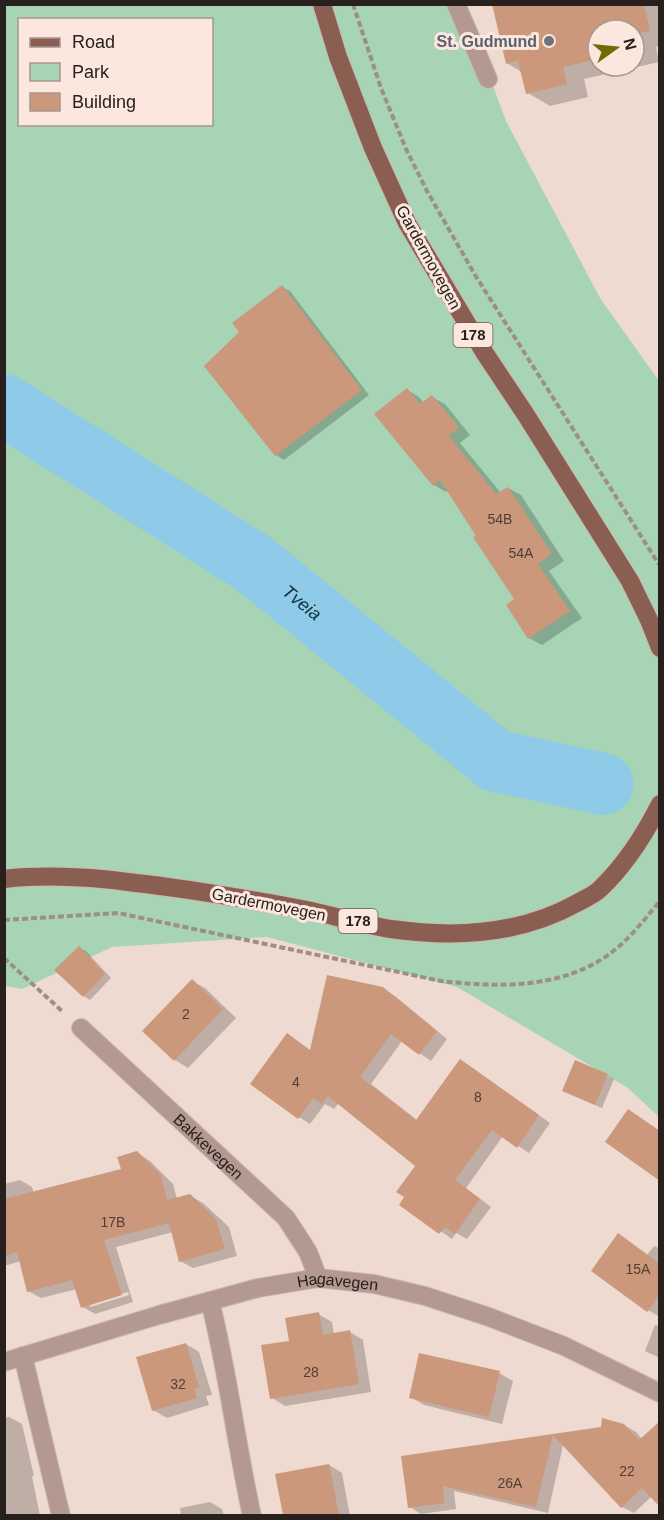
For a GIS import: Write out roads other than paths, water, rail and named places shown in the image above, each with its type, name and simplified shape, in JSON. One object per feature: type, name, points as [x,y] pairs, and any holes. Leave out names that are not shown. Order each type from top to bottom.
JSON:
[{"type":"main road","name":"Gardermovegen","points":[[322,4],[338,57],[369,138],[407,223],[484,352],[630,581],[660,648]]},
{"type":"main road","name":"Gardermovegen","points":[[4,879],[31,876],[88,877],[196,890],[390,929],[478,933],[517,927],[543,918],[570,907],[598,891],[629,858],[647,831],[660,804]]},
{"type":"street","points":[[456,4],[488,80]]},
{"type":"street","name":"Bakkevegen","points":[[81,1028],[286,1218],[308,1252],[318,1278]]},
{"type":"street","name":"Hagavegen","points":[[4,1362],[258,1288],[318,1278],[374,1284],[425,1296],[468,1310],[564,1346],[659,1393]]},
{"type":"street","points":[[210,1301],[221,1347],[239,1458],[252,1515]]},
{"type":"street","points":[[23,1356],[61,1515]]},
{"type":"waterway","name":"Tveia","points":[[4,405],[253,563],[496,761],[603,784]]},
{"type":"place","name":"St. Gudmund","points":[[549,41]]}]
